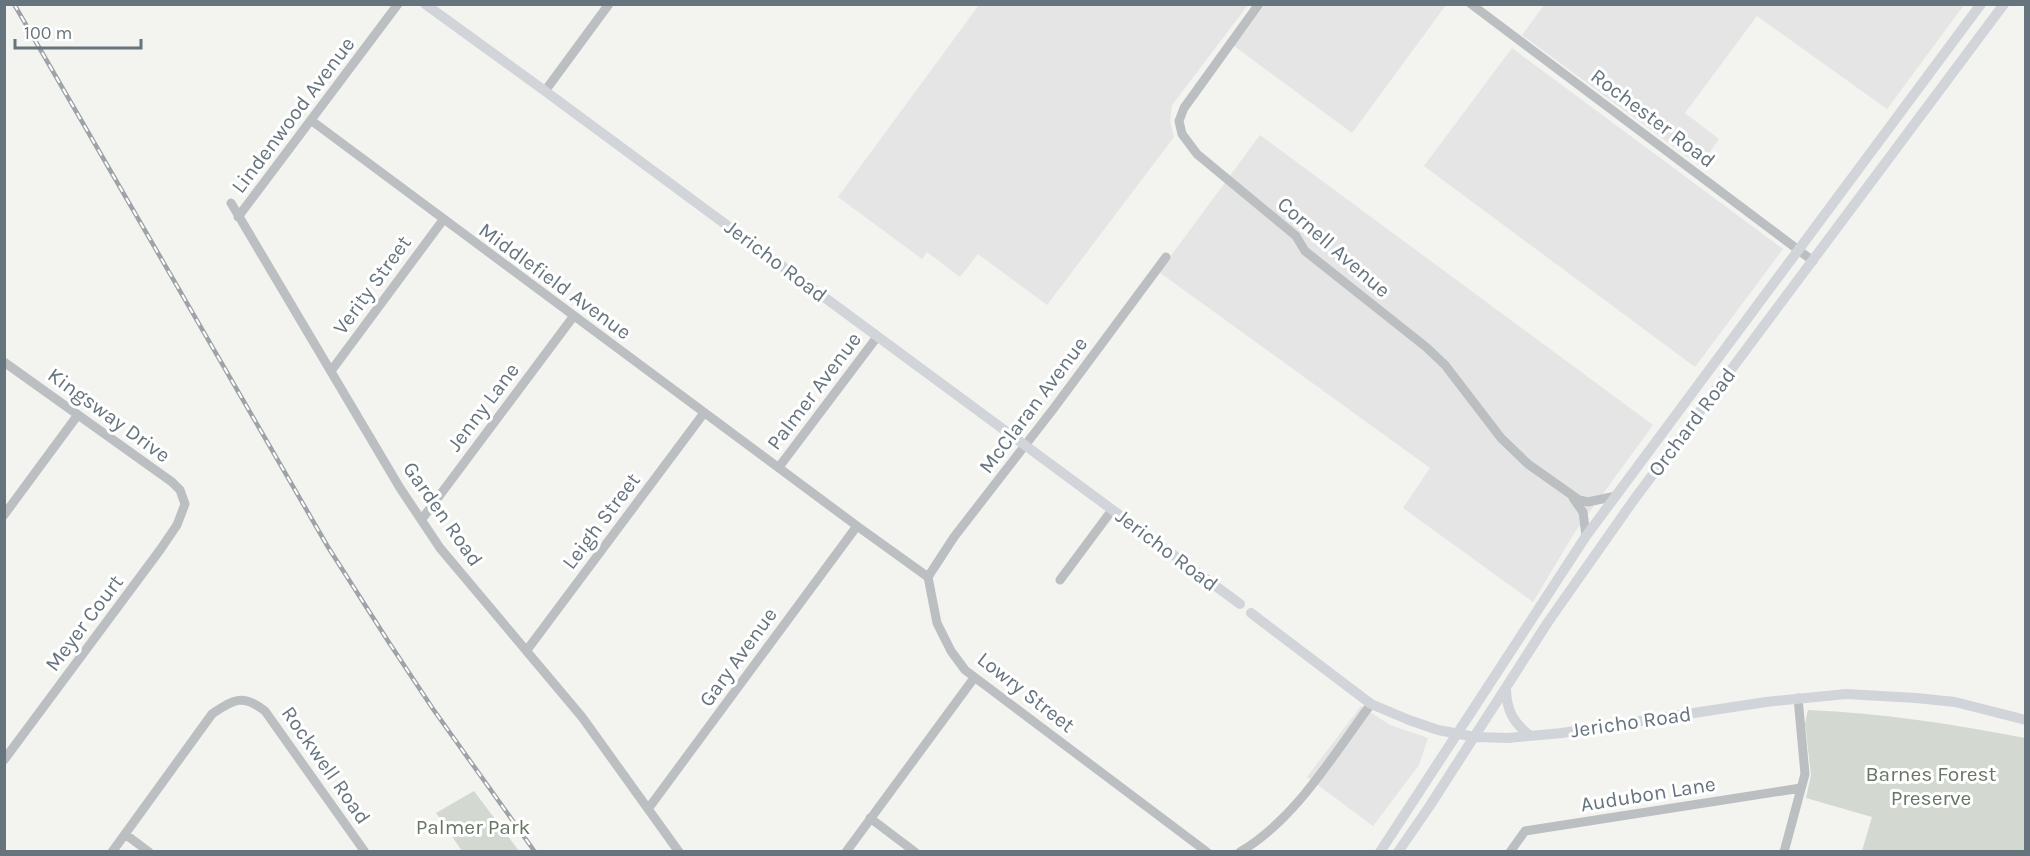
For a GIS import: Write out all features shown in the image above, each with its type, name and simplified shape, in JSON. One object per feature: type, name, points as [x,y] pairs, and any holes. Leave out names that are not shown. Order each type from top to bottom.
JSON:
[{"type":"main road","name":"Jericho Road","points":[[424,4],[545,90],[1240,604]]},
{"type":"main road","name":"Orchard Road","points":[[1380,852],[1586,536],[1981,4]]},
{"type":"main road","name":"Orchard Road","points":[[1398,852],[1548,622],[1633,501],[2004,4]]},
{"type":"main road","name":"Jericho Road","points":[[1251,613],[1371,704],[1409,720],[1475,737],[1498,738],[1593,729],[1798,698],[1846,694],[1955,702],[2025,720]]},
{"type":"main road","points":[[1506,689],[1507,704],[1512,718],[1529,735]]},
{"type":"street","name":"Lindenwood Avenue","points":[[238,217],[398,4]]},
{"type":"street","points":[[545,90],[609,4]]},
{"type":"street","name":"Cornell Avenue","points":[[1258,4],[1184,108],[1179,121],[1182,134],[1197,154],[1296,236],[1305,251],[1426,347],[1445,365],[1501,438],[1527,464],[1571,496],[1588,502],[1617,496]]},
{"type":"street","name":"Rochester Road","points":[[1471,4],[1813,261]]},
{"type":"street","name":"Middlefield Avenue","points":[[312,121],[779,467]]},
{"type":"street","name":"Garden Road","points":[[231,203],[400,488],[440,548],[582,717],[679,852]]},
{"type":"street","name":"Verity Street","points":[[331,371],[443,220]]},
{"type":"street","name":"McClaran Avenue","points":[[928,577],[954,537],[1026,446],[1166,256]]},
{"type":"street","name":"Jenny Lane","points":[[422,519],[573,316]]},
{"type":"street","name":"Palmer Avenue","points":[[779,467],[877,337]]},
{"type":"street","name":"Kingsway Drive","points":[[4,362],[172,482],[180,490],[185,504]]},
{"type":"street","name":"Leigh Street","points":[[527,650],[704,413]]},
{"type":"street","points":[[4,514],[77,416]]},
{"type":"street","points":[[779,467],[928,577]]},
{"type":"street","name":"Cornell Avenue","points":[[1571,496],[1583,512],[1586,536]]},
{"type":"street","name":"Meyer Court","points":[[4,760],[160,550],[177,525],[185,504]]},
{"type":"street","points":[[1060,580],[1112,510]]},
{"type":"street","name":"Gary Avenue","points":[[648,809],[857,526]]},
{"type":"street","name":"Lowry Street","points":[[928,577],[937,623],[951,651],[964,670],[1207,852]]},
{"type":"street","name":"Jericho Road","points":[[1240,604],[1251,613]]},
{"type":"street","points":[[846,852],[974,678]]},
{"type":"street","points":[[1784,852],[1804,774],[1798,698]]},
{"type":"street","name":"Rockwell Road","points":[[112,852],[212,714],[232,701],[256,704],[265,711],[365,852]]},
{"type":"street","points":[[1240,852],[1255,843],[1281,821],[1371,704]]},
{"type":"street","name":"Audubon Lane","points":[[1510,852],[1525,831],[1801,788]]},
{"type":"street","points":[[870,818],[915,852]]},
{"type":"street","points":[[125,834],[149,852]]},
{"type":"shaded area","points":[[1545,4],[1964,5],[1887,109],[1757,16],[1685,113],[1719,139],[1700,166],[1522,35]]},
{"type":"shaded area","points":[[979,5],[1248,5],[1172,105],[1170,121],[1174,137],[1047,305],[978,254],[960,277],[927,252],[922,259],[838,197]]},
{"type":"shaded area","points":[[1265,5],[1446,5],[1352,133],[1234,46]]},
{"type":"shaded area","points":[[1512,48],[1783,249],[1695,367],[1424,166]]},
{"type":"shaded area","points":[[1260,135],[1653,425],[1575,532],[1533,602],[1403,508],[1430,468],[1159,272]]},
{"type":"shaded area","points":[[1361,706],[1390,725],[1428,738],[1419,765],[1373,826],[1307,777]]},
{"type":"green space","name":"Barnes Forest Preserve","points":[[1808,710],[1917,720],[2025,738],[2025,851],[1862,851],[1872,817],[1806,798],[1811,775],[1805,723]]},
{"type":"green space","name":"Palmer Park","points":[[474,791],[519,851],[462,851],[436,813]]},
{"type":"railway","points":[[14,4],[328,547],[433,709],[535,852]]}]
